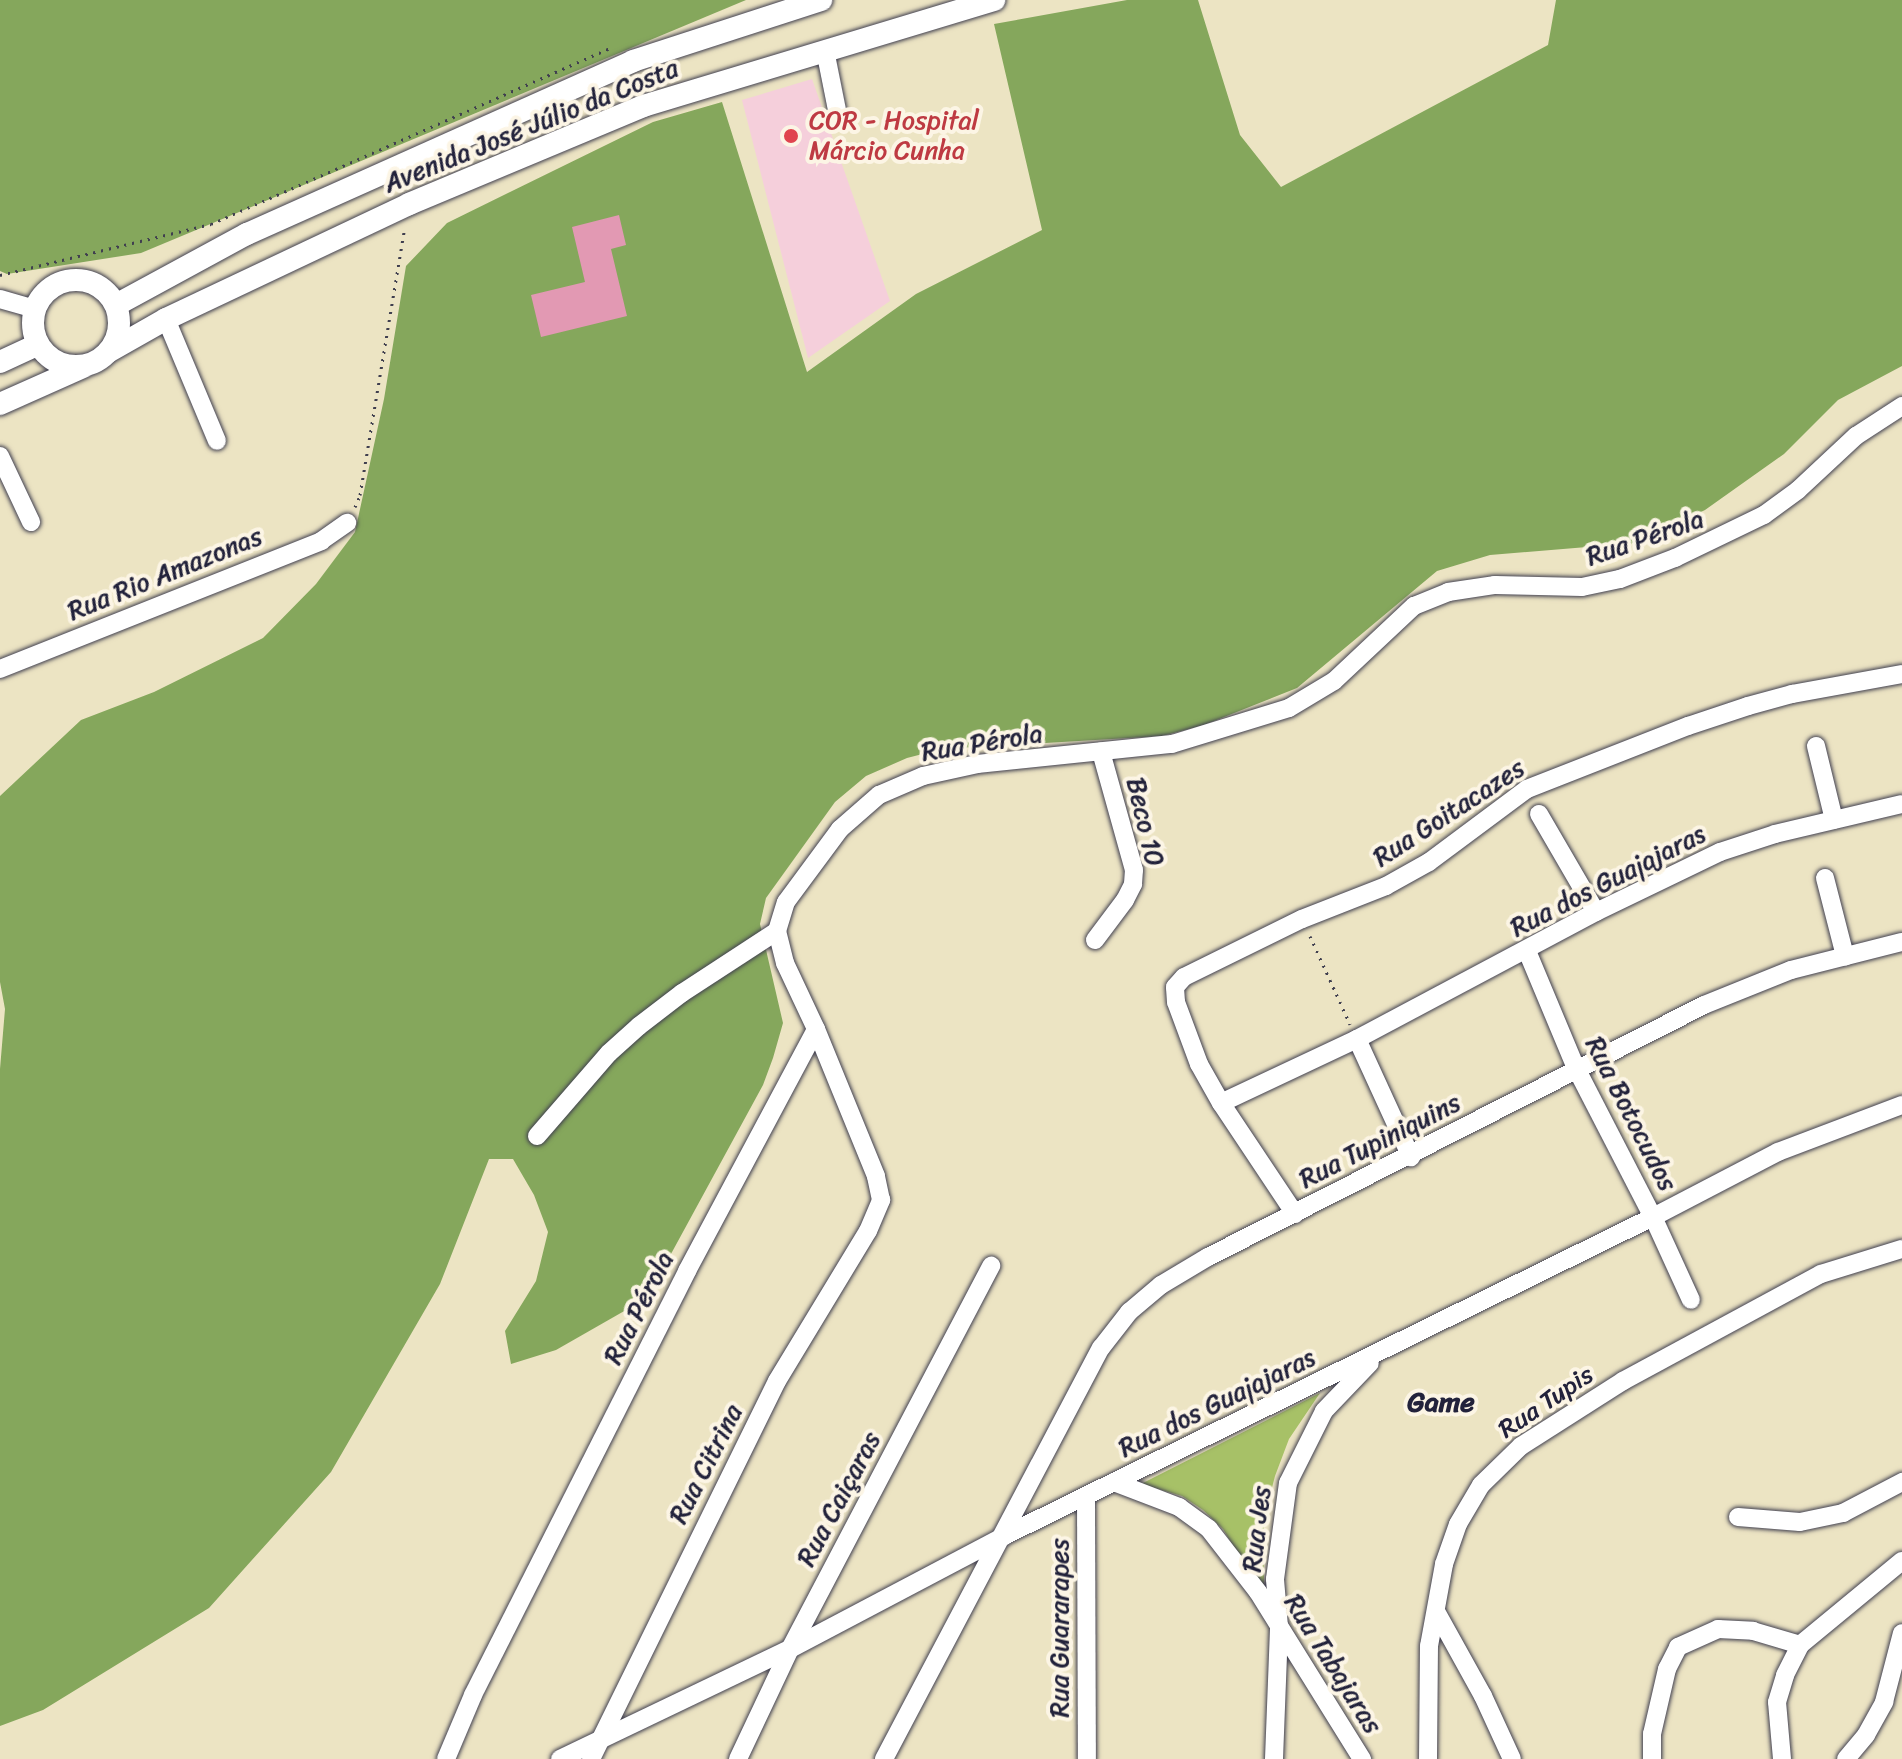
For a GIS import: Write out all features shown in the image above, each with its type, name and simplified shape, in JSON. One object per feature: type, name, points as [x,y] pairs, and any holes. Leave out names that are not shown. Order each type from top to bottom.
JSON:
[{"type":"main road","name":"Avenida José Júlio da Costa","points":[[116,305],[247,234],[633,61],[821,0]]},
{"type":"main road","name":"Avenida José Júlio da Costa","points":[[108,352],[166,319],[409,204],[643,106],[994,0]]},
{"type":"main road","points":[[0,404],[88,365],[108,352],[119,330],[116,305],[98,286],[74,279],[57,283],[43,294],[34,309],[32,327],[37,345],[59,364],[88,365]]},
{"type":"main road","points":[[0,362],[37,345]]},
{"type":"street","points":[[825,50],[838,115]]},
{"type":"street","points":[[0,299],[34,309]]},
{"type":"street","points":[[166,319],[217,441]]},
{"type":"street","name":"Rua Pérola","points":[[777,931],[786,902],[805,873],[840,829],[879,795],[923,776],[977,764],[1172,744],[1289,708],[1334,681],[1414,606],[1448,592],[1495,585],[1582,587],[1620,579],[1701,547],[1764,515],[1856,436],[1902,406]]},
{"type":"street","points":[[0,456],[31,522]]},
{"type":"street","name":"Rua Rio Amazonas","points":[[0,669],[321,541],[347,523]]},
{"type":"street","name":"Rua Goitacazes","points":[[1221,1103],[1199,1064],[1180,1017],[1175,987],[1199,968],[1302,919],[1386,886],[1429,862],[1527,789],[1748,706],[1792,694],[1902,674]]},
{"type":"street","points":[[1816,746],[1834,820]]},
{"type":"street","name":"Beco 10","points":[[1095,940],[1125,900],[1133,884],[1134,870],[1101,752]]},
{"type":"street","name":"Rua dos Guajajaras","points":[[1221,1103],[1357,1039],[1596,912],[1720,852],[1902,804]]},
{"type":"street","points":[[1539,814],[1596,912]]},
{"type":"street","points":[[1825,878],[1845,956]]},
{"type":"street","points":[[537,1136],[609,1053],[639,1026],[682,993],[777,931],[785,963],[816,1029]]},
{"type":"street","name":"Rua Tupiniquins","points":[[884,1759],[1101,1348],[1129,1312],[1173,1278],[1411,1157],[1576,1068],[1704,1005],[1791,970],[1902,942]]},
{"type":"street","name":"Rua Botocudos","points":[[1527,951],[1576,1068],[1653,1217],[1691,1300]]},
{"type":"street","name":"Rua Pérola","points":[[446,1759],[480,1681],[679,1285],[816,1029]]},
{"type":"street","name":"Rua Citrina","points":[[591,1759],[597,1740],[777,1381],[868,1231],[881,1200],[876,1176],[816,1029]]},
{"type":"street","points":[[1357,1039],[1411,1157]]},
{"type":"street","points":[[1221,1103],[1295,1214]]},
{"type":"street","name":"Rua dos Guajajaras","points":[[560,1759],[790,1649],[1004,1536],[1653,1217],[1778,1152],[1902,1105]]},
{"type":"street","name":"Rua Tupis","points":[[1428,1759],[1429,1646],[1444,1564],[1458,1524],[1481,1485],[1521,1446],[1623,1381],[1807,1281],[1863,1259],[1902,1249]]},
{"type":"street","name":"Rua Caiçaras","points":[[738,1759],[790,1649],[991,1266]]},
{"type":"street","name":"Rua Jes","points":[[1274,1759],[1279,1627],[1275,1579],[1288,1483],[1324,1411],[1358,1373],[1393,1344]]},
{"type":"street","name":"Rua Tabajaras","points":[[1114,1482],[1179,1507],[1209,1529],[1237,1562],[1362,1759]]},
{"type":"street","points":[[1738,1517],[1800,1522],[1843,1513],[1902,1482]]},
{"type":"street","name":"Rua Guararapes","points":[[1086,1498],[1087,1759]]},
{"type":"street","points":[[1782,1759],[1777,1702],[1785,1675],[1800,1645],[1902,1561]]},
{"type":"street","points":[[1437,1613],[1512,1759]]},
{"type":"street","points":[[1652,1759],[1652,1734],[1667,1669],[1678,1647],[1718,1629],[1753,1631],[1800,1645]]},
{"type":"street","points":[[1846,1759],[1866,1735],[1884,1702],[1902,1633]]},
{"type":"path","points":[[0,275],[211,224],[590,54],[618,45]]},
{"type":"path","points":[[347,523],[360,495],[409,204]]},
{"type":"path","points":[[1302,919],[1357,1039]]},
{"type":"shaded area","points":[[812,79],[890,301],[808,358],[742,100]]},
{"type":"green space","points":[[0,0],[746,0],[141,253],[7,274],[0,271]]},
{"type":"green space","points":[[1127,0],[1198,0],[1240,135],[1281,187],[1548,45],[1556,0],[1902,0],[1902,366],[1838,400],[1784,454],[1705,510],[1635,543],[1490,555],[1437,571],[1297,688],[1204,725],[1162,736],[942,749],[907,758],[866,776],[835,802],[766,898],[760,924],[783,1023],[773,1058],[763,1085],[647,1298],[556,1350],[511,1364],[505,1331],[536,1281],[548,1232],[534,1195],[513,1159],[489,1159],[440,1284],[331,1472],[209,1608],[43,1710],[0,1726],[0,1069],[5,1009],[0,982],[0,796],[81,720],[154,692],[263,638],[316,584],[355,532],[384,399],[406,266],[447,223],[653,122],[722,102],[807,372],[916,294],[1042,230],[994,24]]},
{"type":"green space","points":[[1320,1393],[1289,1439],[1275,1476],[1264,1519],[1264,1597],[1223,1529],[1203,1510],[1182,1496],[1141,1484]]},
{"type":"building","points":[[619,215],[626,245],[611,249],[627,316],[541,337],[531,295],[585,282],[572,227]]},
{"type":"place","name":"COR - Hospital Márcio Cunha","points":[[791,136]]},
{"type":"district","name":"Game","points":[[1441,1402]]}]
